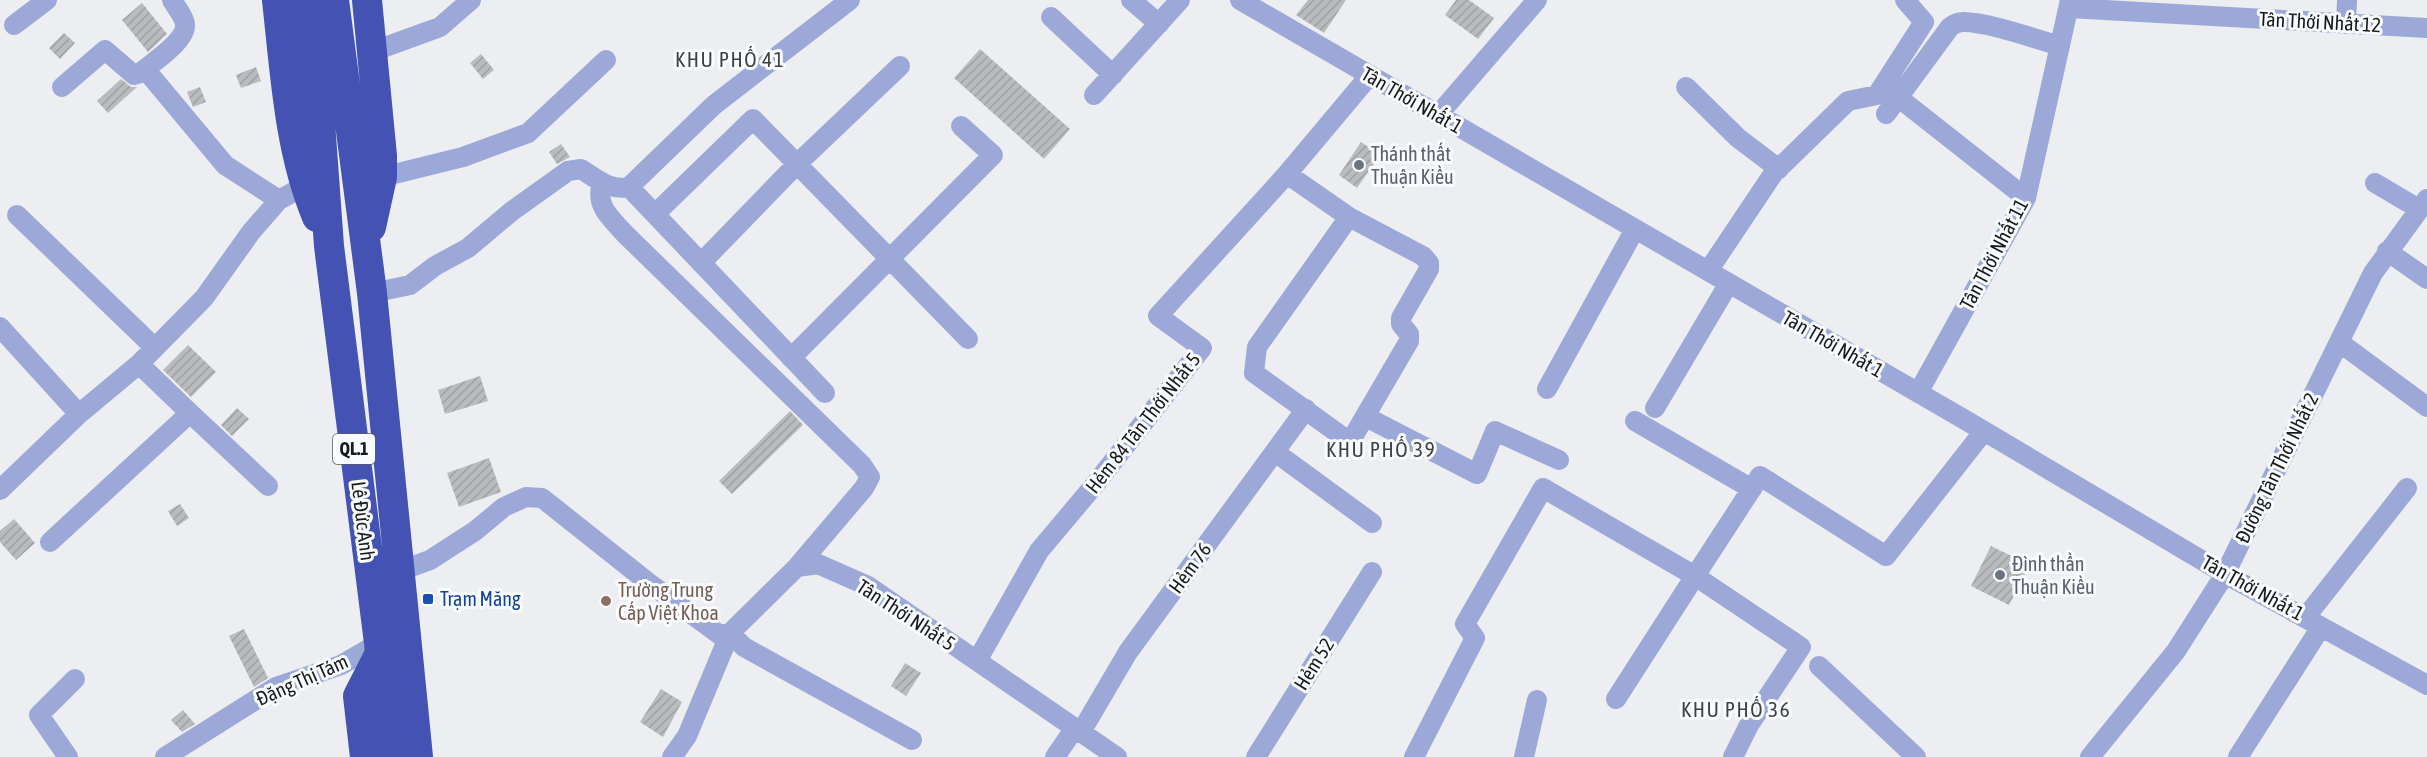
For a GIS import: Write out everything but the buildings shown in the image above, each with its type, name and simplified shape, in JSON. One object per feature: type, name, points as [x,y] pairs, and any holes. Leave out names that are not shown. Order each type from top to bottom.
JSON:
[{"type":"highway","name":"Lê Đức Anh","points":[[277,0],[286,82],[304,186],[329,246]]},
{"type":"highway","name":"QL.1","points":[[306,0],[333,107]]},
{"type":"highway","name":"QL.1","points":[[333,107],[334,0]]},
{"type":"highway","name":"Lê Đức Anh","points":[[367,247],[382,177],[374,51],[374,6]]},
{"type":"highway","name":"Lê Đức Anh","points":[[333,107],[329,246],[379,648],[389,757]]},
{"type":"highway","name":"Lê Đức Anh","points":[[333,107],[367,247],[418,757]]},
{"type":"highway","name":"Lê Đức Anh","points":[[402,585],[427,635],[437,757]]},
{"type":"highway","points":[[365,757],[358,696],[379,648]]},
{"type":"street","points":[[14,25],[47,0]]},
{"type":"street","points":[[62,87],[105,50],[134,75],[145,69],[173,46],[184,33],[186,23],[172,0]]},
{"type":"street","points":[[374,51],[440,27],[471,0]]},
{"type":"street","points":[[372,293],[410,285],[435,266],[468,248],[512,211],[568,171],[581,169],[602,182],[620,189],[629,187],[714,105],[850,0]]},
{"type":"street","points":[[1131,0],[1159,24]]},
{"type":"street","points":[[1094,95],[1180,0]]},
{"type":"street","name":"Tân Thới Nhất 1","points":[[1240,0],[1984,431],[2225,574],[2427,685]]},
{"type":"street","points":[[1438,115],[1537,0]]},
{"type":"street","points":[[1708,271],[1779,169],[1848,101],[1877,95],[1924,22],[1905,0]]},
{"type":"street","points":[[2346,24],[2347,0]]},
{"type":"street","name":"Tân Thới Nhất 12","points":[[2070,4],[2209,8],[2346,24],[2427,28]]},
{"type":"street","name":"Tân Thới Nhất 11","points":[[1918,393],[2026,198],[2070,4]]},
{"type":"street","points":[[1051,17],[1113,75]]},
{"type":"street","points":[[1886,114],[1950,27],[1956,24],[1970,23],[2060,46]]},
{"type":"street","points":[[382,177],[463,157],[528,133],[606,60]]},
{"type":"street","points":[[701,263],[797,164],[900,66]]},
{"type":"street","points":[[145,69],[225,165],[279,200]]},
{"type":"street","name":"Hẻm 84 Tân Thới Nhất 5","points":[[977,661],[1039,551],[1097,482],[1202,348],[1158,316],[1287,174],[1370,75]]},
{"type":"street","points":[[1686,87],[1738,138],[1779,169]]},
{"type":"street","points":[[1899,98],[2026,198]]},
{"type":"street","points":[[655,214],[753,119],[968,339]]},
{"type":"street","points":[[791,358],[993,155],[961,126]]},
{"type":"street","points":[[1287,174],[1349,216],[1423,256],[1429,263],[1429,268],[1401,318],[1401,324],[1409,334],[1409,341],[1350,442],[1254,373],[1257,347],[1349,216]]},
{"type":"street","points":[[602,182],[598,195],[604,210],[625,234],[800,403],[862,465],[870,477],[864,488],[797,567],[730,633],[687,736],[672,757]]},
{"type":"street","points":[[2375,183],[2423,204]]},
{"type":"street","points":[[1,487],[79,414],[139,364],[204,298],[251,232],[279,200],[304,186]]},
{"type":"street","points":[[629,187],[825,393]]},
{"type":"street","name":"Đường Tân Thới Nhất 2","points":[[2090,757],[2176,651],[2225,574],[2373,273],[2423,204]]},
{"type":"street","points":[[17,214],[155,348]]},
{"type":"street","points":[[1546,389],[1635,229]]},
{"type":"street","points":[[2387,252],[2427,279]]},
{"type":"street","points":[[1655,408],[1730,283]]},
{"type":"street","points":[[0,327],[79,414]]},
{"type":"street","points":[[2339,342],[2427,407]]},
{"type":"street","points":[[139,364],[268,486]]},
{"type":"street","name":"Hẻm 76","points":[[1055,757],[1078,730],[1128,652],[1306,409]]},
{"type":"street","points":[[50,542],[190,413]]},
{"type":"street","points":[[1366,417],[1477,474],[1495,431],[1559,460]]},
{"type":"street","points":[[1635,421],[1752,489]]},
{"type":"street","points":[[1616,699],[1761,476],[1886,556],[1984,431]]},
{"type":"street","points":[[1275,452],[1372,523]]},
{"type":"street","points":[[1414,757],[1475,638],[1465,624],[1544,488],[1695,576],[1801,647],[1749,725],[1733,757]]},
{"type":"street","points":[[2238,757],[2313,622],[2407,488]]},
{"type":"street","points":[[402,585],[430,560],[475,531],[504,507],[526,497],[542,498],[649,583],[720,635],[730,633]]},
{"type":"street","name":"Tân Thới Nhất 5","points":[[797,567],[818,564],[868,586],[1117,757]]},
{"type":"street","name":"Hẻm 52","points":[[1256,757],[1372,572]]},
{"type":"street","points":[[730,633],[754,653],[912,740]]},
{"type":"street","name":"Đặng Thị Tám","points":[[165,757],[276,687],[341,665],[379,648]]},
{"type":"street","points":[[1818,666],[1916,757]]},
{"type":"street","points":[[68,757],[39,716],[75,679]]},
{"type":"street","points":[[1524,757],[1537,700]]},
{"type":"place","name":"Thánh thất Thuận Kiều","points":[[1359,165]]},
{"type":"place","name":"Đình thần Thuận Kiều","points":[[2000,575]]},
{"type":"place","name":"Trạm Măng","points":[[428,599]]},
{"type":"place","name":"Trường Trung Cấp Việt Khoa","points":[[606,601]]},
{"type":"district","name":"KHU PHỐ 41","points":[[730,60]]},
{"type":"district","name":"KHU PHỐ 39","points":[[1381,450]]},
{"type":"district","name":"KHU PHỐ 36","points":[[1736,710]]}]
